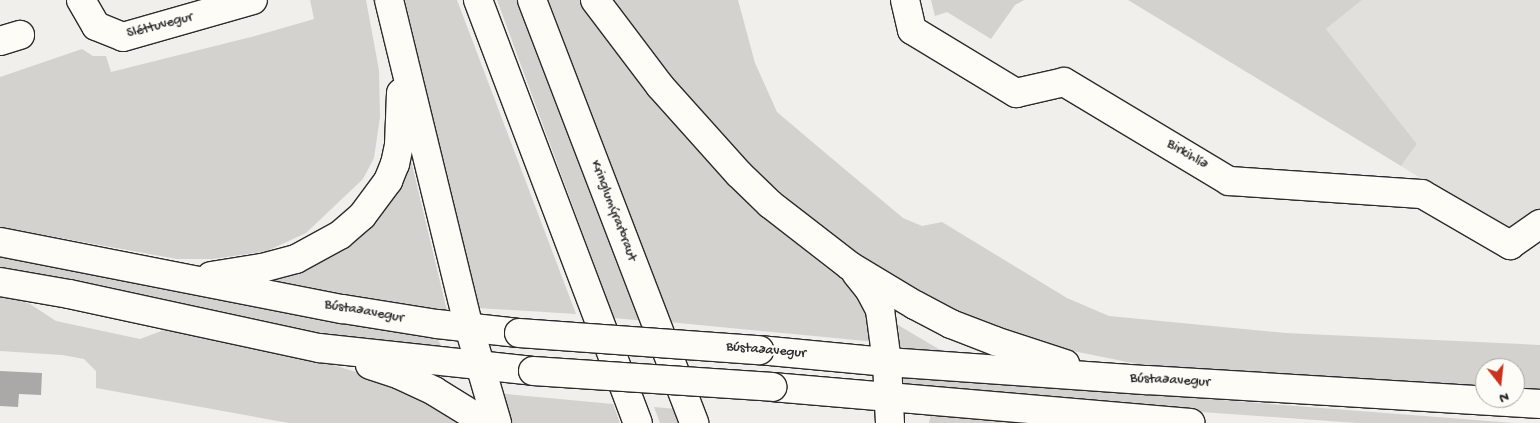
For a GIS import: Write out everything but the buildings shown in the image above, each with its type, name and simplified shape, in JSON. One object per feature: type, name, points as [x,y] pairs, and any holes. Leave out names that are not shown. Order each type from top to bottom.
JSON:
[{"type":"main road","name":"Sléttuvegur","points":[[81,0],[96,26],[123,37],[253,0]]},
{"type":"main road","points":[[389,0],[405,72],[469,327],[497,423]]},
{"type":"main road","points":[[478,0],[638,423]]},
{"type":"main road","name":"Kringlumýrarbraut","points":[[532,0],[694,423]]},
{"type":"main road","points":[[595,0],[660,86],[739,174],[770,204],[850,266],[951,324],[995,342],[1060,363],[1147,380]]},
{"type":"main road","name":"Birkihlíð","points":[[905,0],[912,30],[1016,92],[1064,82],[1230,181],[1422,194],[1510,245],[1540,224]]},
{"type":"main road","points":[[184,278],[225,275],[296,259],[340,235],[362,216],[377,198],[395,164],[399,145],[401,88],[405,72]]},
{"type":"main road","name":"Bústaðavegur","points":[[0,242],[343,309],[469,327],[887,362],[1540,404]]},
{"type":"main road","points":[[850,266],[870,289],[880,310],[887,362],[890,410]]},
{"type":"main road","points":[[0,282],[69,294],[319,348],[533,371],[772,387],[890,410],[1190,423]]},
{"type":"main road","points":[[319,348],[421,384],[466,410],[482,423]]},
{"type":"shaded area","points":[[310,0],[366,0],[379,70],[380,117],[374,158],[363,179],[306,233],[267,251],[213,259],[177,259],[0,227],[0,77],[82,49],[93,56],[106,56],[111,72],[255,36],[314,19]]},
{"type":"shaded area","points":[[405,0],[457,0],[576,314],[478,308]]},
{"type":"shaded area","points":[[497,0],[522,0],[647,321],[614,318]]},
{"type":"shaded area","points":[[543,0],[583,0],[683,130],[754,210],[832,272],[856,287],[868,301],[876,342],[668,322]]},
{"type":"shaded area","points":[[610,0],[738,0],[755,63],[777,112],[903,218],[922,226],[942,222],[1067,298],[1109,316],[1286,333],[1540,345],[1540,392],[1525,391],[1525,358],[1475,358],[1475,388],[1157,368],[1063,349],[1006,333],[937,301],[858,259],[769,182],[677,94]]},
{"type":"shaded area","points":[[931,0],[1024,0],[1015,5],[991,39],[947,12],[935,16]]},
{"type":"shaded area","points":[[1128,0],[1362,0],[1326,29],[1417,144],[1401,166]]},
{"type":"shaded area","points":[[1362,0],[1540,0],[1540,216],[1522,226],[1508,227],[1488,220],[1401,166],[1417,144],[1326,29]]},
{"type":"shaded area","points":[[408,148],[448,315],[251,280],[338,248]]},
{"type":"shaded area","points":[[0,254],[437,338],[443,349],[286,328],[164,299],[0,270]]},
{"type":"shaded area","points":[[0,292],[30,304],[56,321],[140,339],[172,327],[320,361],[389,382],[438,406],[464,423],[289,423],[96,388],[96,371],[84,359],[62,355],[0,351]]},
{"type":"shaded area","points":[[898,325],[942,351],[900,348]]},
{"type":"shaded area","points":[[0,371],[42,373],[41,395],[19,394],[18,407],[0,406]]},
{"type":"shaded area","points":[[901,375],[1514,423],[1357,423],[901,389]]},
{"type":"shaded area","points":[[496,393],[613,404],[620,423],[505,423]]},
{"type":"shaded area","points":[[654,407],[677,409],[683,423],[660,423]]},
{"type":"shaded area","points":[[931,413],[1046,423],[929,423]]}]
